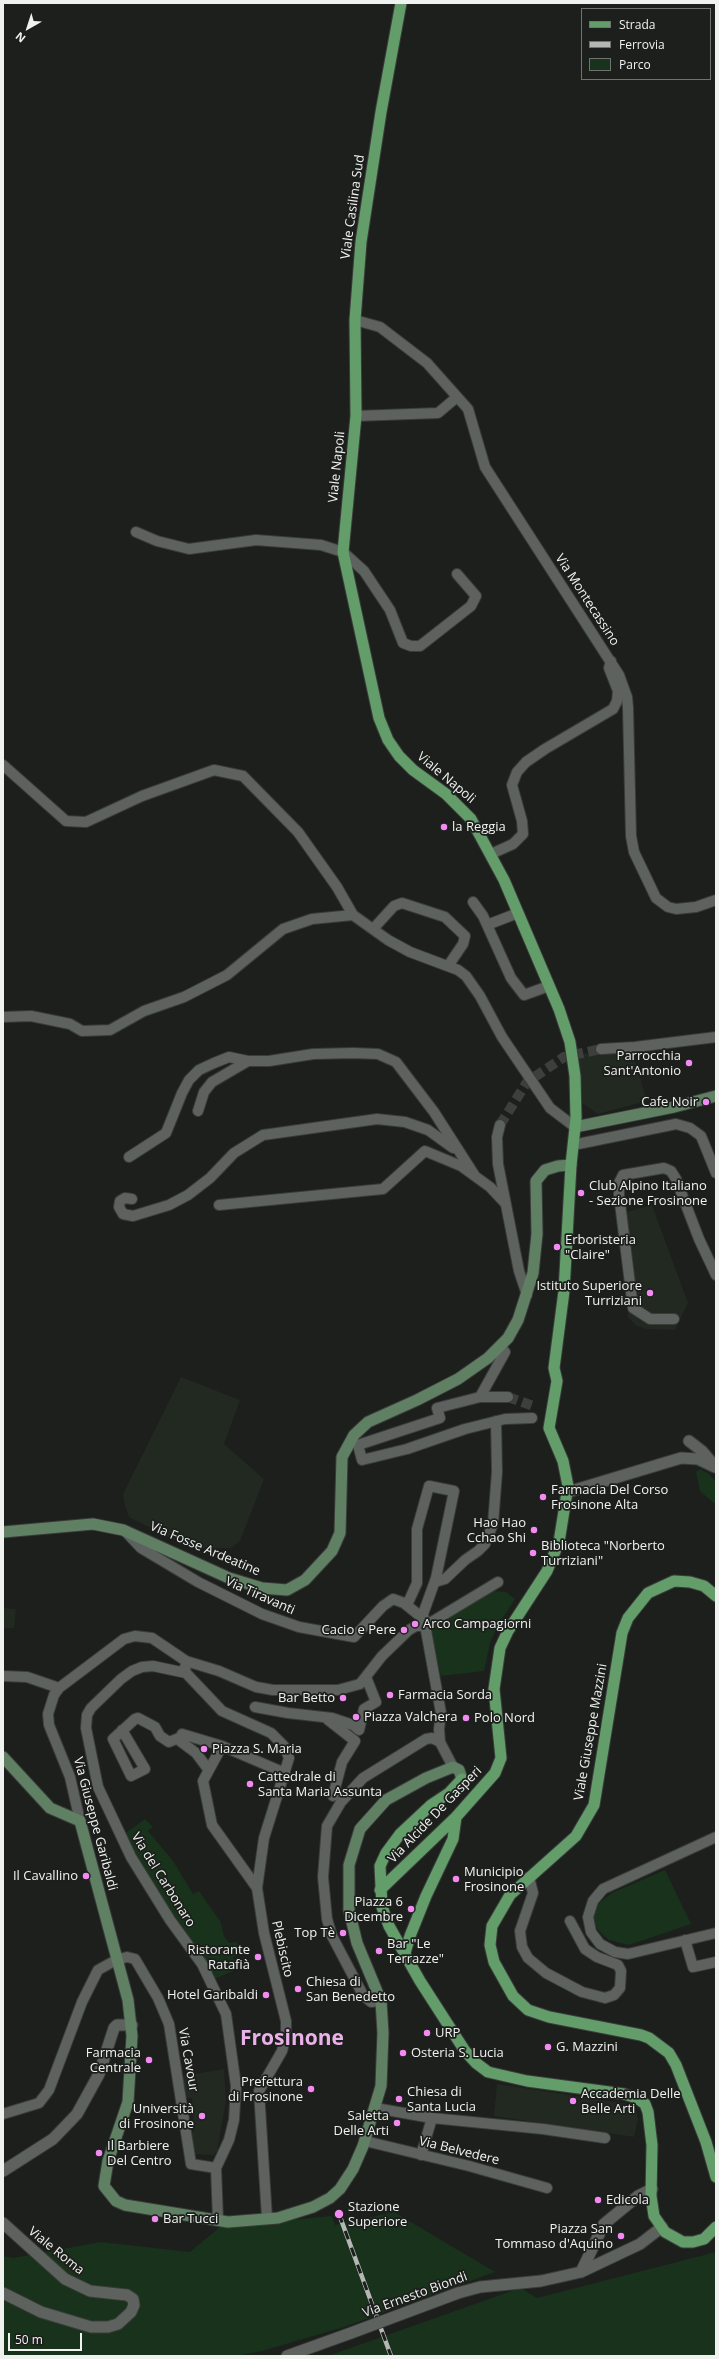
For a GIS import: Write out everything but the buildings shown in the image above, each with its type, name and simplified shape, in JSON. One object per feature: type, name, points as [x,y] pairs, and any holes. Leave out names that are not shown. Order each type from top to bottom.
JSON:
[{"type":"main road","name":"Viale Casilina Sud","points":[[356,416],[355,320],[361,242],[381,112],[401,3]]},
{"type":"main road","name":"Viale Napoli","points":[[356,416],[343,552],[379,718],[388,740],[399,756],[413,770],[461,806],[471,819],[491,854],[518,912],[549,986],[570,1042],[573,1058],[575,1128],[571,1165]]},
{"type":"main road","points":[[575,1128],[674,1107],[716,1096]]},
{"type":"main road","name":"Via Fosse Ardeatine","points":[[3,1532],[93,1524],[123,1530],[229,1578],[262,1588],[287,1590],[305,1580],[319,1567],[332,1551],[340,1533],[342,1457],[354,1436],[368,1422],[417,1400],[458,1379],[488,1358],[500,1347],[518,1320],[527,1295],[536,1251],[536,1181],[545,1170],[558,1166],[571,1165]]},
{"type":"main road","name":"Via Alcide De Gasperi","points":[[380,1890],[456,1817],[491,1779],[498,1766],[501,1750],[494,1689],[497,1658],[508,1632],[547,1571],[559,1542],[568,1492],[567,1473],[549,1428],[557,1381],[554,1368],[564,1291],[571,1165]]},
{"type":"main road","name":"Viale Giuseppe Mazzini","points":[[716,1596],[704,1586],[690,1582],[674,1581],[648,1593],[628,1618],[622,1633],[594,1805],[576,1836],[510,1894],[492,1926],[490,1945],[494,1962],[513,1996],[528,2010],[549,2016],[641,2034],[669,2053],[703,2135],[716,2177]]},
{"type":"main road","points":[[3,1757],[50,1808],[80,1821]]},
{"type":"main road","points":[[218,2220],[252,2221],[293,2214],[313,2207],[330,2198],[340,2189],[353,2169],[365,2141],[381,2086],[383,2032],[381,2001],[357,1943],[349,1910],[349,1865],[360,1829],[386,1800],[426,1778],[453,1768],[459,1770],[462,1779],[449,1793],[431,1805],[400,1834],[386,1853],[380,1866],[382,1907],[389,1926],[433,2001],[465,2051],[476,2063],[488,2072],[527,2081],[624,2094],[637,2098],[645,2104],[652,2134],[652,2189],[654,2216],[665,2232],[683,2242],[693,2242],[704,2239],[716,2227]]},
{"type":"main road","points":[[405,1953],[426,1896],[453,1839],[456,1817]]},
{"type":"main road","name":"Via Giuseppe Garibaldi","points":[[80,1821],[116,1960],[128,2000],[132,2025],[128,2102],[107,2167],[104,2186],[116,2201],[125,2205],[218,2220]]},
{"type":"street","name":"Via Montecassino","points":[[355,320],[380,327],[427,363],[468,409],[485,467],[619,675],[627,697],[631,836],[641,868],[656,898],[668,907],[686,909],[716,900]]},
{"type":"street","points":[[356,416],[438,413],[457,397]]},
{"type":"street","points":[[136,532],[156,541],[189,549],[256,540],[321,546],[343,552],[364,571],[390,610],[403,643],[411,646],[420,646],[471,606],[476,596],[457,574]]},
{"type":"street","points":[[491,854],[513,844],[523,834],[522,821],[512,785],[517,772],[526,762],[545,749],[613,709],[617,702],[618,691],[609,668],[611,661]]},
{"type":"street","points":[[3,765],[66,821],[86,822],[142,796],[214,770],[243,776],[298,832],[337,887],[354,915],[373,929],[410,952],[448,966],[466,976],[474,985],[502,1037],[550,1108],[575,1128]]},
{"type":"street","points":[[473,902],[487,925],[511,978],[524,995],[549,986]]},
{"type":"street","points":[[373,929],[394,906],[402,903],[445,917],[459,928],[465,936],[463,944],[448,966]]},
{"type":"street","points":[[487,925],[518,912]]},
{"type":"street","points":[[3,1017],[16,1015],[31,1016],[70,1024],[82,1031],[110,1030],[144,1011],[184,997],[228,975],[283,929],[312,919],[354,915]]},
{"type":"street","points":[[601,1048],[635,1047],[716,1037]]},
{"type":"street","points":[[128,1157],[166,1133],[182,1093],[189,1080],[199,1070],[229,1057],[248,1061],[269,1061],[313,1054],[352,1052],[378,1054],[396,1062],[434,1112],[475,1176]]},
{"type":"street","points":[[198,1112],[204,1092],[212,1082],[248,1061]]},
{"type":"street","points":[[132,1199],[125,1198],[120,1201],[119,1207],[123,1214],[133,1216],[169,1205],[188,1195],[210,1178],[234,1152],[263,1135],[358,1121],[377,1119],[405,1122],[428,1130],[449,1144],[464,1159]]},
{"type":"street","points":[[573,1145],[676,1124],[690,1128],[701,1136],[716,1173]]},
{"type":"street","points":[[500,1125],[496,1151],[518,1270],[527,1295]]},
{"type":"street","points":[[218,1205],[383,1189],[425,1151],[460,1166],[475,1176],[506,1204]]},
{"type":"street","points":[[674,1319],[650,1319],[633,1308],[619,1195],[619,1183],[623,1175],[664,1168],[671,1172],[716,1275]]},
{"type":"street","points":[[480,1396],[506,1352],[500,1347]]},
{"type":"street","points":[[508,1397],[480,1396],[437,1408],[440,1418],[358,1445],[362,1460],[407,1449],[465,1429],[496,1421],[512,1418],[532,1418]]},
{"type":"street","points":[[435,1582],[445,1579],[465,1560],[478,1552],[485,1544],[493,1524],[497,1472],[496,1421]]},
{"type":"street","points":[[690,1441],[702,1451],[716,1467]]},
{"type":"street","points":[[568,1492],[681,1458],[698,1459],[716,1467]]},
{"type":"street","points":[[425,1626],[420,1616],[407,1605],[418,1579],[417,1529],[429,1486],[454,1491],[435,1582],[423,1614],[441,1713],[439,1729],[440,1742],[453,1768]]},
{"type":"street","name":"Via Tiravanti","points":[[123,1530],[141,1548],[198,1582],[257,1612],[299,1627],[354,1637],[383,1606],[393,1599],[400,1600],[407,1605]]},
{"type":"street","points":[[255,1707],[332,1718],[353,1725],[359,1730],[364,1709],[376,1702],[366,1677],[382,1656],[409,1630],[416,1626],[425,1626],[498,1582]]},
{"type":"street","name":"Via Giuseppe Garibaldi","points":[[80,1821],[70,1777],[49,1725],[48,1714],[51,1703],[59,1688],[129,1637],[152,1638],[186,1662],[218,1671],[256,1687],[273,1690],[338,1690],[356,1685],[366,1677]]},
{"type":"street","points":[[186,1662],[184,1669],[186,1673]]},
{"type":"street","name":"Via del Carbonaro","points":[[186,1673],[153,1666],[142,1667],[132,1671],[121,1679],[91,1708],[87,1715],[86,1728],[98,1786],[131,1858],[170,1920],[202,1964],[226,2014],[236,2086],[234,2120],[229,2140],[216,2168]]},
{"type":"street","name":"Plebiscito","points":[[186,1673],[224,1713],[256,1725],[278,1739],[289,1758],[270,1823],[264,1838],[257,1888],[264,1933],[286,2021],[286,2035],[282,2051],[259,2091],[267,2218]]},
{"type":"street","points":[[3,1676],[27,1677],[59,1688]]},
{"type":"street","points":[[122,1730],[138,1718],[155,1727],[160,1736],[169,1742],[181,1737],[182,1734],[222,1746],[285,1773]]},
{"type":"street","points":[[326,1718],[354,1741],[342,1762],[332,1796]]},
{"type":"street","points":[[181,1737],[180,1741],[196,1752],[208,1769]]},
{"type":"street","points":[[381,2001],[370,2002],[363,1995],[332,1936],[327,1919],[323,1877],[327,1826],[341,1802],[362,1778],[426,1739],[432,1738],[440,1742]]},
{"type":"street","points":[[222,1746],[208,1769],[203,1781],[212,1825],[257,1888]]},
{"type":"street","points":[[716,1837],[604,1889],[593,1901],[588,1917],[591,1932],[600,1944],[615,1952],[628,1954],[716,1933]]},
{"type":"street","points":[[529,1877],[533,1894],[520,1931],[522,1947],[528,1958],[546,1973],[582,1992],[605,1998],[614,1995],[620,1988],[621,1970],[618,1965],[597,1957],[586,1949],[570,1921]]},
{"type":"street","points":[[685,1940],[693,1967],[716,1962]]},
{"type":"street","name":"Via Cavour","points":[[116,1960],[127,1957],[135,1959],[158,1998],[169,2024],[191,2164],[216,2168]]},
{"type":"street","points":[[3,2114],[39,2103],[49,2090],[82,2002],[98,1970],[116,1960]]},
{"type":"street","points":[[3,2171],[53,2140],[77,2114],[99,2074],[114,2028],[118,2025],[132,2025]]},
{"type":"street","points":[[375,2108],[432,2118],[544,2129],[605,2138]]},
{"type":"street","points":[[421,2155],[432,2118]]},
{"type":"street","name":"Via Belvedere","points":[[365,2141],[476,2168],[547,2188]]},
{"type":"street","points":[[216,2168],[218,2220]]},
{"type":"street","points":[[581,2272],[604,2224],[638,2196],[652,2189]]},
{"type":"street","name":"Viale Roma","points":[[3,2224],[64,2279],[90,2291],[127,2295],[133,2299],[134,2305],[131,2312],[118,2324],[108,2327],[91,2327],[41,2312],[3,2293]]},
{"type":"street","name":"Via Ernesto Biondi","points":[[286,2356],[480,2286],[541,2281],[581,2272],[640,2244],[662,2227]]},
{"type":"shaded area","points":[[605,1050],[632,1051],[647,1101],[598,1114],[578,1100],[576,1055]]},
{"type":"shaded area","points":[[652,1205],[688,1303],[675,1330],[647,1329],[637,1326],[628,1317],[619,1214]]},
{"type":"shaded area","points":[[181,1377],[240,1400],[224,1444],[264,1479],[240,1541],[231,1548],[191,1548],[129,1517],[125,1506],[123,1494]]},
{"type":"shaded area","points":[[3,1608],[16,1609],[14,1628],[3,1628]]},
{"type":"shaded area","name":"Università di Frosinone","points":[[224,2069],[226,2101],[217,2151],[214,2155],[194,2154],[189,2132],[194,2131],[192,2098],[185,2098],[182,2076]]},
{"type":"shaded area","points":[[497,2084],[635,2105],[638,2119],[634,2137],[494,2116]]},
{"type":"green space","points":[[700,1469],[709,1474],[716,1482],[716,1505],[700,1491],[696,1472]]},
{"type":"green space","points":[[493,1591],[506,1592],[515,1599],[497,1627],[490,1643],[484,1671],[441,1676],[430,1631],[436,1624]]},
{"type":"green space","points":[[145,1819],[153,1827],[148,1831],[173,1861],[193,1894],[199,1891],[220,1921],[224,1936],[229,1943],[237,1942],[240,1954],[233,1957],[237,1969],[215,1979],[165,1905],[123,1835]]},
{"type":"green space","points":[[665,1870],[691,1924],[629,1945],[609,1940],[602,1934],[596,1927],[593,1917],[594,1910],[598,1904],[612,1893]]},
{"type":"green space","points":[[394,2212],[495,2272],[344,2327],[262,2351],[235,2356],[3,2356],[3,2256],[13,2258],[101,2242],[190,2252],[220,2227],[332,2216],[335,2225]]},
{"type":"green space","points":[[716,2252],[716,2356],[328,2356],[520,2288],[537,2298]]},
{"type":"tunnel","points":[[500,1125],[527,1082],[564,1057],[601,1049]]},
{"type":"tunnel","points":[[508,1397],[536,1407]]},
{"type":"railway","points":[[339,2214],[391,2356]]},
{"type":"place","name":"la Reggia","points":[[444,827]]},
{"type":"place","name":"Parrocchia Sant'Antonio","points":[[689,1063]]},
{"type":"place","name":"Cafe Noir","points":[[706,1102]]},
{"type":"place","name":"Club Alpino Italiano - Sezione Frosinone","points":[[581,1193]]},
{"type":"place","name":"Erboristeria \"Claire\"","points":[[557,1247]]},
{"type":"place","name":"Istituto Superiore Turriziani","points":[[650,1293]]},
{"type":"place","name":"Farmacia Del Corso Frosinone Alta","points":[[543,1497]]},
{"type":"place","name":"Hao Hao Cchao Shi","points":[[534,1530]]},
{"type":"place","name":"Biblioteca \"Norberto Turriziani\"","points":[[533,1553]]},
{"type":"place","name":"Arco Campagiorni","points":[[415,1624]]},
{"type":"place","name":"Cacio e Pere","points":[[404,1630]]},
{"type":"place","name":"Farmacia Sorda","points":[[390,1695]]},
{"type":"place","name":"Bar Betto","points":[[343,1698]]},
{"type":"place","name":"Piazza Valchera","points":[[356,1717]]},
{"type":"place","name":"Polo Nord","points":[[466,1718]]},
{"type":"place","name":"Piazza S. Maria","points":[[204,1749]]},
{"type":"place","name":"Cattedrale di Santa Maria Assunta","points":[[250,1784]]},
{"type":"place","name":"Il Cavallino","points":[[86,1876]]},
{"type":"place","name":"Municipio Frosinone","points":[[456,1879]]},
{"type":"place","name":"Piazza 6 Dicembre","points":[[411,1909]]},
{"type":"place","name":"Top Tè","points":[[343,1933]]},
{"type":"place","name":"Bar \"Le Terrazze\"","points":[[379,1951]]},
{"type":"place","name":"Ristorante Ratafià","points":[[258,1957]]},
{"type":"place","name":"Chiesa di San Benedetto","points":[[298,1989]]},
{"type":"place","name":"Hotel Garibaldi","points":[[266,1995]]},
{"type":"place","name":"URP","points":[[427,2033]]},
{"type":"place","name":"G. Mazzini","points":[[548,2047]]},
{"type":"place","name":"Osteria S. Lucia","points":[[403,2053]]},
{"type":"place","name":"Farmacia Centrale","points":[[149,2060]]},
{"type":"place","name":"Prefettura di Frosinone","points":[[311,2089]]},
{"type":"place","name":"Chiesa di Santa Lucia","points":[[399,2099]]},
{"type":"place","name":"Accademia Delle Belle Arti","points":[[573,2101]]},
{"type":"place","name":"Università di Frosinone","points":[[202,2116]]},
{"type":"place","name":"Saletta Delle Arti","points":[[397,2123]]},
{"type":"place","name":"Il Barbiere Del Centro","points":[[99,2153]]},
{"type":"place","name":"Edicola","points":[[598,2200]]},
{"type":"place","name":"Stazione Superiore","points":[[339,2214]]},
{"type":"place","name":"Bar Tucci","points":[[155,2219]]},
{"type":"place","name":"Piazza San Tommaso d'Aquino","points":[[621,2236]]},
{"type":"district","name":"Frosinone","points":[[292,2039]]}]
